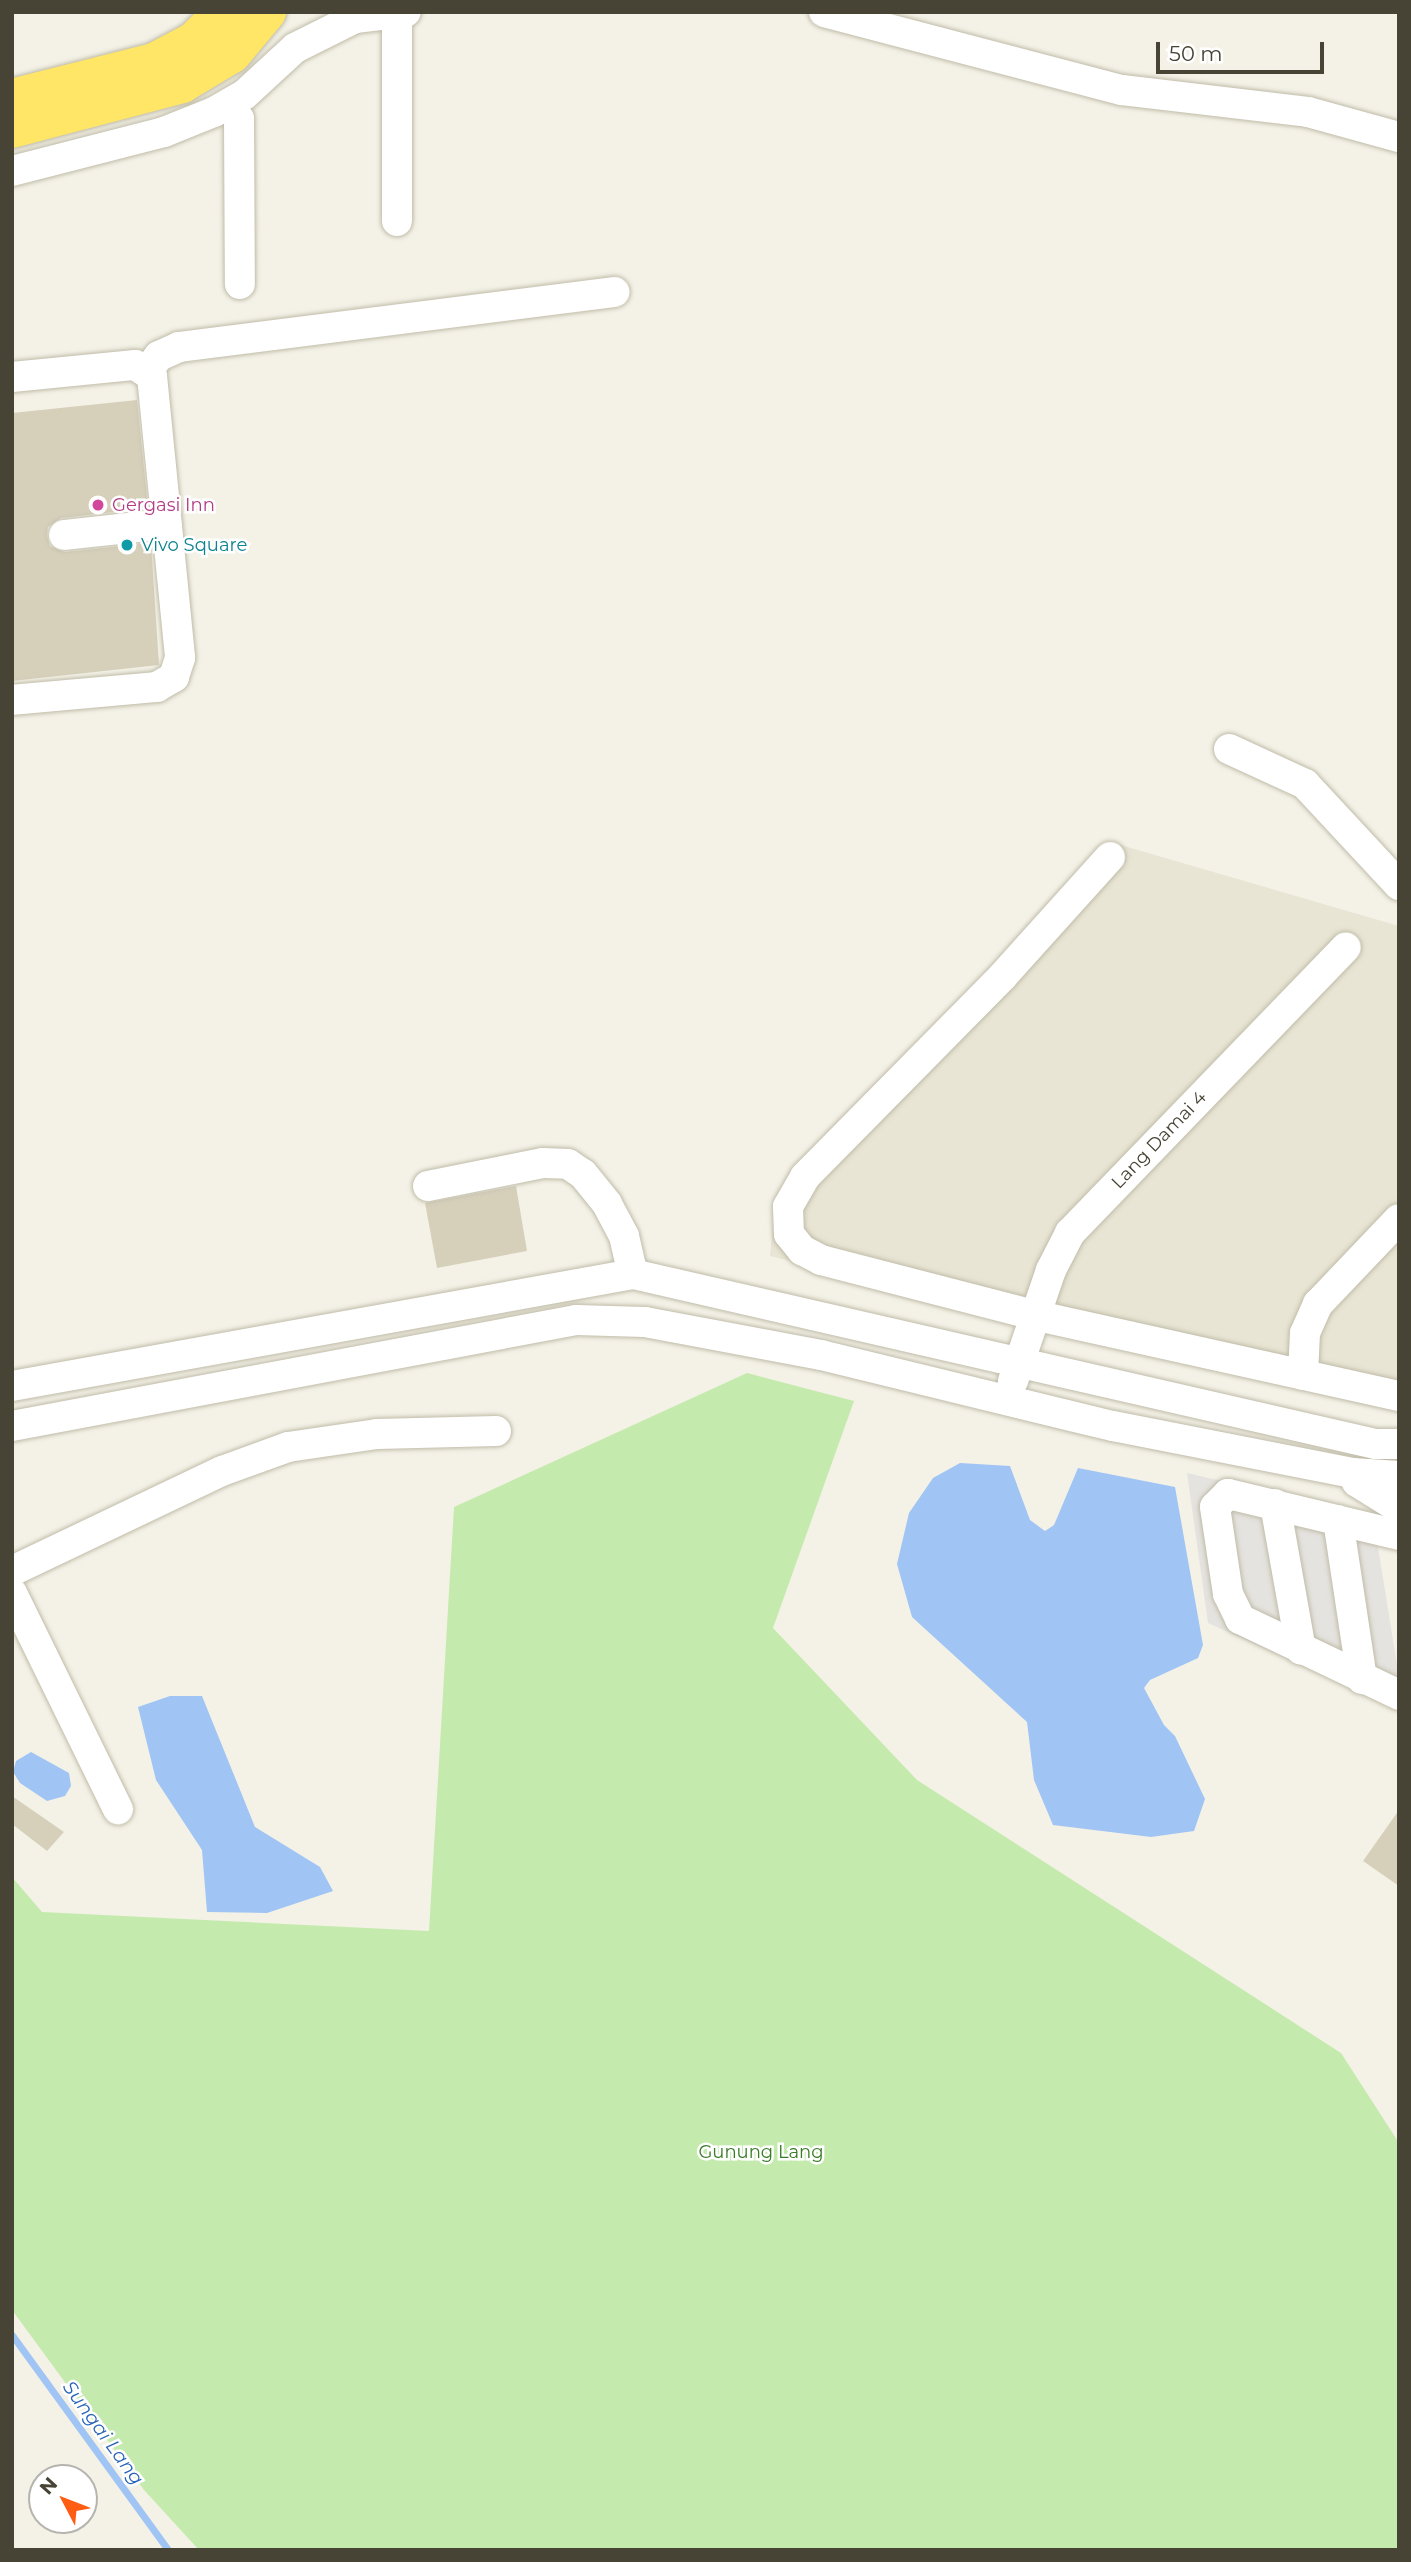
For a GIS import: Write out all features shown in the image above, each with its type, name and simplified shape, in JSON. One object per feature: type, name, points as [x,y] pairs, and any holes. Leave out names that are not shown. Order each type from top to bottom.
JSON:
[{"type":"highway","points":[[12,98],[154,62],[194,41],[223,12]]},
{"type":"highway","points":[[12,129],[165,90],[203,74],[232,54],[267,12]]},
{"type":"street","points":[[12,171],[164,132],[229,104],[295,48],[355,18],[407,12]]},
{"type":"street","points":[[824,12],[1122,90],[1308,112],[1399,137]]},
{"type":"street","points":[[397,13],[397,221]]},
{"type":"street","points":[[229,104],[239,120],[240,284]]},
{"type":"street","points":[[12,700],[157,687],[174,677],[180,658],[148,370],[159,356],[179,347],[615,292]]},
{"type":"street","points":[[12,376],[135,365],[148,370]]},
{"type":"street","points":[[64,535],[166,524]]},
{"type":"street","points":[[1229,749],[1305,783],[1399,885]]},
{"type":"street","points":[[1110,857],[1003,976],[805,1177],[788,1207],[789,1234],[802,1250],[821,1260],[1038,1317],[1399,1396]]},
{"type":"street","name":"Lang Damai 4","points":[[1008,1400],[1018,1362],[1038,1317],[1051,1270],[1070,1233],[1346,947]]},
{"type":"street","points":[[428,1186],[543,1163],[568,1164],[583,1174],[607,1204],[628,1245],[633,1274]]},
{"type":"street","points":[[1303,1375],[1305,1333],[1318,1304],[1399,1219]]},
{"type":"street","points":[[12,1386],[633,1274],[1376,1444],[1399,1444]]},
{"type":"street","points":[[12,1426],[576,1320],[659,1324],[821,1355],[1113,1426],[1352,1473],[1399,1476]]},
{"type":"street","points":[[12,1571],[222,1471],[288,1447],[377,1434],[496,1431]]},
{"type":"street","points":[[1352,1473],[1357,1482],[1399,1508]]},
{"type":"street","points":[[1399,1535],[1275,1503],[1228,1494],[1218,1500],[1215,1510],[1228,1594],[1244,1623],[1399,1695]]},
{"type":"street","points":[[1275,1503],[1301,1650]]},
{"type":"street","points":[[1338,1520],[1362,1678]]},
{"type":"street","points":[[12,1593],[22,1640],[118,1809]]},
{"type":"shaded area","points":[[1107,841],[1399,926],[1399,1405],[1371,1406],[770,1256],[775,1200]]},
{"type":"shaded area","points":[[1187,1473],[1373,1516],[1399,1677],[1399,1710],[1208,1623]]},
{"type":"green space","name":"Gunung Lang","points":[[747,1373],[854,1401],[773,1628],[917,1780],[1341,2053],[1399,2143],[1399,2550],[199,2550],[144,2490],[12,2310],[12,1877],[42,1912],[429,1931],[454,1507]]},
{"type":"water","points":[[960,1463],[1010,1466],[1030,1520],[1045,1531],[1054,1525],[1078,1468],[1175,1487],[1203,1645],[1198,1658],[1150,1680],[1144,1688],[1164,1725],[1175,1736],[1205,1799],[1194,1831],[1151,1837],[1053,1825],[1034,1780],[1027,1722],[912,1617],[897,1564],[909,1513],[933,1478]]},
{"type":"water","points":[[170,1696],[202,1696],[255,1827],[320,1867],[333,1891],[267,1913],[207,1912],[202,1850],[156,1780],[138,1707]]},
{"type":"water","points":[[31,1752],[69,1773],[71,1786],[65,1796],[47,1801],[20,1783],[13,1772],[16,1761]]},
{"type":"building","name":"Vivo Square","points":[[137,400],[148,508],[61,518],[48,527],[47,536],[50,546],[65,552],[151,543],[159,665],[12,681],[12,413]]},
{"type":"building","points":[[516,1186],[527,1251],[437,1268],[425,1203]]},
{"type":"building","points":[[12,1796],[64,1832],[47,1851],[12,1824]]},
{"type":"building","points":[[1399,1810],[1399,1886],[1363,1861]]},
{"type":"waterway","name":"Sungai Lang","points":[[12,2335],[168,2550]]},
{"type":"place","name":"Gergasi Inn","points":[[98,505]]},
{"type":"place","name":"Vivo Square","points":[[127,545]]}]
